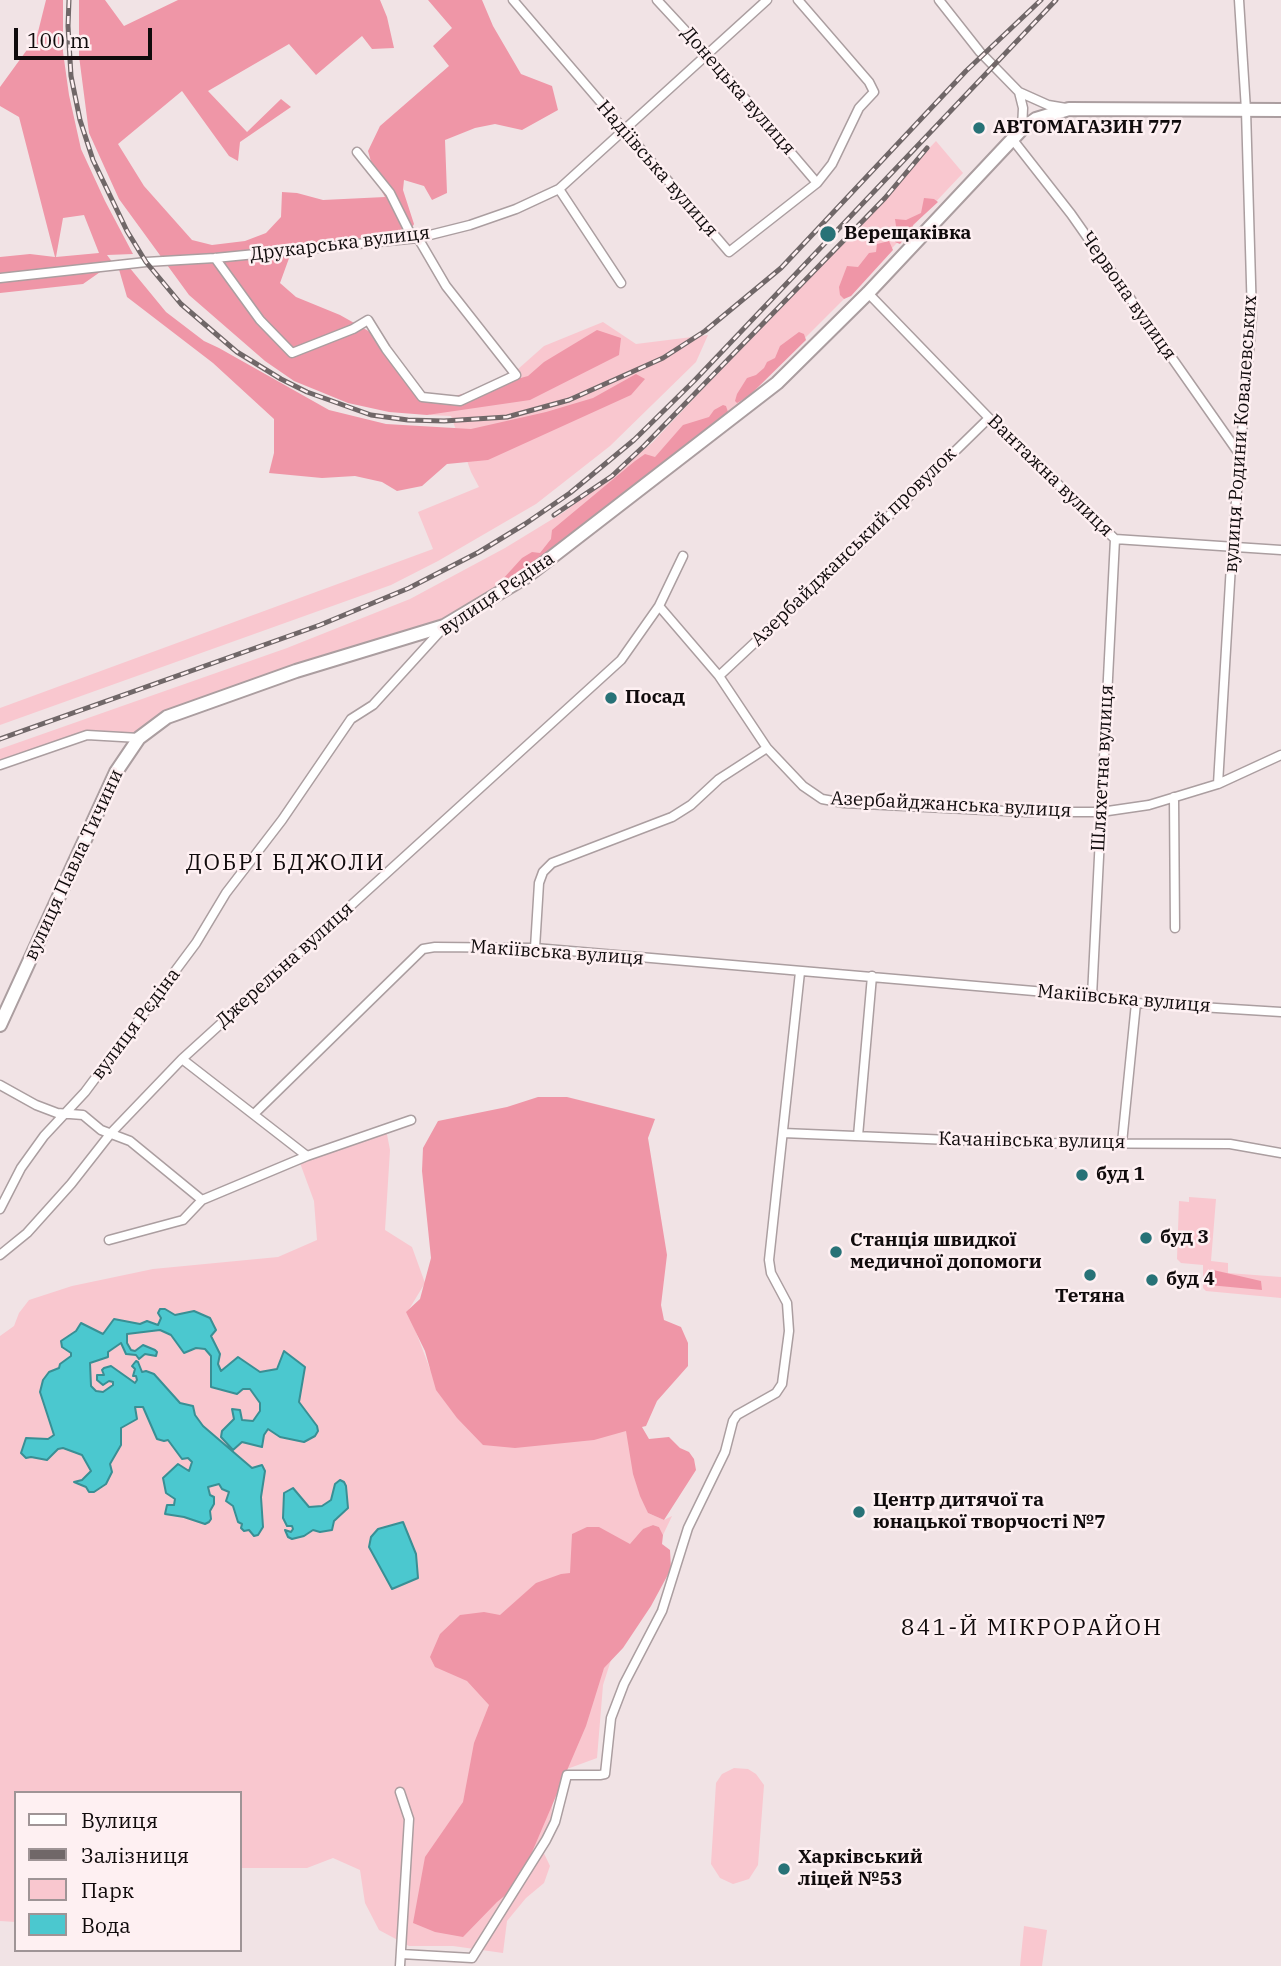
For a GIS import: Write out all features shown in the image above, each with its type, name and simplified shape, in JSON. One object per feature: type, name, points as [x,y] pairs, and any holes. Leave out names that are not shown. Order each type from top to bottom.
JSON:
[{"type":"main road","points":[[1069,109],[1281,110]]},
{"type":"main road","name":"вулиця Рєдіна","points":[[444,626],[526,577],[777,383],[868,293],[1022,129],[1048,114],[1069,109]]},
{"type":"main road","name":"вулиця Павла Тичини","points":[[0,1025],[116,772],[139,738],[167,718],[296,671],[444,626]]},
{"type":"street","name":"Надіївська вулиця","points":[[513,0],[729,252],[817,183]]},
{"type":"street","name":"Донецька вулиця","points":[[657,0],[817,183]]},
{"type":"street","name":"Друкарська вулиця","points":[[0,278],[418,238],[505,213],[559,189],[767,0]]},
{"type":"street","points":[[798,0],[869,82],[874,92],[859,108],[832,164],[817,183]]},
{"type":"street","points":[[939,0],[980,52],[1019,92],[1048,105],[1069,109]]},
{"type":"street","name":"вулиця Родини Ковалевських","points":[[1218,784],[1233,548],[1252,317],[1247,110],[1239,0]]},
{"type":"street","points":[[1019,92],[1023,108],[1022,129]]},
{"type":"street","name":"Червона вулиця","points":[[1013,141],[1071,214],[1240,456]]},
{"type":"street","points":[[215,258],[260,320],[292,353],[353,329],[368,320],[422,397],[460,401],[516,375],[446,286],[418,238],[410,233],[390,193],[357,152]]},
{"type":"street","points":[[559,189],[621,283]]},
{"type":"street","name":"Вантажна вулиця","points":[[868,293],[989,418],[1115,540],[1281,550]]},
{"type":"street","name":"Азербайджанський провулок","points":[[719,676],[855,549],[989,418]]},
{"type":"street","name":"Шляхетна вулиця","points":[[1092,996],[1115,540]]},
{"type":"street","name":"Джерельна вулиця","points":[[0,1255],[27,1233],[71,1184],[110,1133],[182,1059],[621,660],[659,606],[683,556]]},
{"type":"street","name":"Азербайджанська вулиця","points":[[659,606],[719,676],[767,748],[803,786],[822,799],[844,803],[1026,813],[1101,812],[1149,805],[1218,784],[1281,755]]},
{"type":"street","name":"вулиця Рєдіна","points":[[0,1209],[21,1168],[44,1136],[85,1092],[196,943],[226,893],[282,820],[351,719],[373,705],[444,626]]},
{"type":"street","points":[[0,765],[87,735],[139,738]]},
{"type":"street","points":[[535,948],[539,883],[543,872],[552,863],[672,817],[691,805],[719,779],[767,748]]},
{"type":"street","points":[[1174,797],[1175,928]]},
{"type":"street","name":"Макіївська вулиця","points":[[254,1114],[423,949],[535,948],[1092,996],[1136,1003],[1281,1012]]},
{"type":"street","points":[[401,1954],[472,1958],[546,1840],[555,1822],[567,1775],[600,1776],[605,1773],[611,1718],[624,1684],[662,1611],[688,1528],[725,1452],[733,1421],[776,1393],[782,1384],[789,1331],[787,1303],[771,1273],[769,1260],[800,972]]},
{"type":"street","points":[[858,1136],[872,976]]},
{"type":"street","points":[[1122,1143],[1136,1003]]},
{"type":"street","points":[[182,1059],[307,1156]]},
{"type":"street","points":[[0,1085],[57,1113],[83,1115],[101,1130],[130,1141],[147,1152],[202,1200]]},
{"type":"street","points":[[108,1240],[183,1220],[202,1200],[307,1156],[411,1120]]},
{"type":"street","name":"Качанівська вулиця","points":[[783,1133],[1021,1143],[1230,1144],[1281,1153]]},
{"type":"street","points":[[400,1792],[409,1819],[400,1966]]},
{"type":"green space","points":[[936,141],[963,173],[844,299],[742,401],[510,581],[444,623],[167,717],[139,738],[87,735],[0,766],[0,749],[287,648],[410,599],[505,548],[564,512],[652,443]]},
{"type":"green space","points":[[603,322],[636,344],[708,335],[696,362],[610,446],[536,504],[391,585],[0,725],[0,708],[433,549],[418,512],[479,487],[451,416],[430,415],[422,397],[462,400],[516,375],[517,370],[544,346]]},
{"type":"green space","points":[[386,1129],[390,1150],[385,1230],[412,1247],[425,1283],[408,1311],[430,1369],[635,1429],[648,1513],[664,1520],[672,1516],[663,1535],[659,1527],[653,1525],[642,1530],[652,1532],[603,1685],[597,1758],[567,1769],[554,1787],[551,1820],[539,1843],[550,1866],[544,1883],[526,1898],[507,1921],[503,1953],[453,1946],[409,1946],[379,1930],[365,1903],[360,1870],[333,1858],[307,1868],[242,1868],[242,1791],[14,1791],[14,1922],[0,1921],[0,1336],[14,1326],[19,1313],[29,1300],[72,1286],[153,1269],[278,1257],[317,1240],[314,1201],[300,1163]]},
{"type":"green space","points":[[1189,1197],[1216,1199],[1211,1261],[1228,1263],[1228,1273],[1281,1277],[1281,1298],[1206,1291],[1203,1288],[1203,1265],[1181,1263],[1177,1259],[1179,1201],[1189,1202]]},
{"type":"green space","points":[[734,1768],[748,1769],[756,1774],[764,1785],[758,1865],[749,1879],[733,1884],[720,1878],[711,1864],[716,1783],[722,1774]]},
{"type":"green space","points":[[1024,1926],[1047,1930],[1042,1966],[1020,1966]]},
{"type":"shaded area","points":[[46,0],[63,0],[63,52],[81,149],[133,254],[107,255],[113,263],[83,284],[0,293],[0,257],[30,254],[55,257],[19,117],[0,106],[0,87],[37,36]],"holes":[[[84,215],[99,253],[56,257],[63,218]]]},
{"type":"shaded area","points":[[79,0],[105,0],[124,26],[178,0],[380,0],[394,48],[372,49],[362,36],[316,75],[289,44],[208,91],[247,132],[281,99],[291,107],[240,142],[238,161],[229,156],[182,91],[118,144],[144,186],[192,240],[212,245],[245,241],[266,233],[281,217],[282,192],[323,200],[385,197],[377,183],[368,151],[380,126],[449,66],[433,46],[452,28],[428,0],[482,0],[493,26],[521,74],[552,86],[558,110],[522,130],[495,124],[475,128],[445,140],[447,193],[432,200],[424,186],[404,180],[403,190],[414,224],[406,239],[292,250],[280,283],[296,297],[340,315],[372,333],[394,368],[422,397],[444,399],[528,376],[544,362],[597,330],[621,338],[619,355],[530,400],[427,415],[389,412],[348,403],[294,381],[265,361],[189,295],[119,199],[89,133],[79,56]]},
{"type":"shaded area","points":[[924,198],[938,202],[913,225],[900,244],[895,242],[895,219],[906,220],[921,213]]},
{"type":"shaded area","points":[[889,241],[893,250],[851,296],[844,299],[840,295],[839,287],[847,266],[858,267],[869,253],[876,252],[877,244]]},
{"type":"shaded area","points":[[118,266],[129,267],[166,312],[204,341],[329,410],[386,424],[471,429],[593,398],[636,374],[645,379],[631,395],[488,460],[447,464],[422,486],[397,491],[382,482],[355,476],[322,478],[269,473],[274,453],[274,419],[213,363],[127,297]]},
{"type":"shaded area","points":[[799,332],[804,334],[806,340],[749,396],[737,403],[737,394],[747,378],[764,368],[767,362],[775,358],[780,346]]},
{"type":"shaded area","points":[[723,405],[728,412],[711,428],[557,547],[507,583],[502,580],[522,558],[532,552],[540,553],[551,539],[552,530],[635,461],[645,454],[655,457],[683,425],[709,417]]},
{"type":"shaded area","points":[[538,1097],[567,1097],[655,1119],[648,1138],[667,1255],[661,1305],[664,1320],[681,1327],[688,1343],[688,1366],[657,1401],[646,1426],[642,1427],[649,1439],[669,1437],[680,1448],[689,1452],[694,1459],[696,1470],[664,1520],[648,1513],[640,1496],[633,1474],[626,1431],[594,1440],[515,1448],[483,1445],[457,1418],[436,1390],[425,1351],[406,1312],[420,1299],[431,1258],[422,1171],[423,1148],[438,1121],[507,1107]]},
{"type":"shaded area","points":[[1209,1269],[1261,1281],[1262,1290],[1209,1285]]},
{"type":"shaded area","points":[[653,1525],[659,1527],[663,1535],[662,1544],[670,1550],[671,1569],[651,1606],[623,1648],[604,1668],[586,1726],[518,1885],[463,1937],[435,1932],[413,1923],[425,1857],[463,1802],[474,1743],[489,1705],[467,1681],[435,1667],[430,1657],[440,1634],[460,1615],[484,1612],[500,1615],[536,1583],[570,1573],[572,1534],[587,1527],[599,1527],[630,1544],[643,1529]]},
{"type":"water","points":[[160,1309],[175,1315],[194,1311],[210,1318],[216,1330],[211,1336],[220,1354],[218,1364],[221,1371],[238,1357],[260,1372],[277,1369],[284,1351],[305,1367],[299,1402],[317,1426],[315,1436],[304,1442],[280,1437],[268,1429],[262,1447],[242,1442],[233,1450],[221,1437],[222,1431],[234,1419],[232,1409],[240,1410],[242,1420],[253,1421],[260,1411],[260,1403],[250,1389],[243,1389],[237,1394],[211,1387],[211,1356],[205,1349],[196,1348],[184,1353],[171,1335],[160,1330],[127,1334],[127,1343],[131,1350],[135,1351],[143,1345],[155,1350],[156,1356],[145,1354],[139,1359],[136,1355],[126,1354],[121,1343],[108,1352],[108,1357],[90,1363],[91,1386],[96,1391],[103,1392],[113,1385],[113,1382],[109,1381],[103,1385],[97,1380],[97,1375],[104,1375],[104,1368],[111,1366],[135,1383],[137,1380],[136,1376],[133,1376],[135,1369],[132,1366],[138,1362],[142,1372],[154,1374],[180,1403],[193,1406],[195,1415],[203,1426],[252,1468],[262,1465],[265,1471],[261,1497],[263,1527],[258,1535],[254,1536],[249,1530],[244,1531],[241,1528],[242,1524],[238,1522],[233,1506],[226,1501],[229,1492],[219,1484],[208,1487],[210,1495],[214,1497],[209,1522],[205,1524],[165,1514],[167,1505],[174,1505],[175,1499],[166,1493],[163,1478],[178,1464],[189,1471],[192,1462],[188,1458],[182,1459],[168,1440],[157,1439],[143,1407],[135,1407],[137,1419],[121,1428],[121,1445],[110,1464],[112,1472],[106,1484],[94,1492],[89,1492],[86,1487],[74,1482],[82,1480],[91,1471],[82,1455],[63,1448],[58,1449],[47,1460],[26,1458],[21,1453],[26,1438],[48,1439],[54,1435],[40,1392],[43,1380],[49,1372],[59,1368],[60,1364],[71,1356],[71,1353],[62,1347],[61,1341],[76,1331],[81,1323],[103,1334],[114,1319],[140,1324],[147,1321],[158,1325],[161,1318],[158,1313]]},
{"type":"water","points":[[340,1480],[346,1486],[348,1508],[334,1521],[332,1530],[313,1530],[304,1536],[292,1539],[288,1537],[285,1530],[291,1532],[293,1529],[292,1526],[287,1526],[283,1518],[284,1493],[293,1488],[309,1507],[322,1506],[331,1500],[335,1484]]},
{"type":"water","points":[[403,1522],[416,1554],[418,1578],[392,1589],[369,1547],[371,1537],[378,1529]]},
{"type":"railway","points":[[69,0],[71,76],[80,120],[93,160],[127,231],[146,262],[181,304],[237,352],[307,392],[371,415],[444,421],[507,417],[569,400],[663,358],[705,331],[781,268],[966,71],[1041,0]]},
{"type":"railway","points":[[0,739],[320,625],[409,588],[479,552],[570,493],[634,440],[694,381],[1056,0]]},
{"type":"railway","points":[[554,515],[612,476],[644,446],[885,198],[927,148]]},
{"type":"place","name":"АВТОМАГАЗИН 777","points":[[979,128]]},
{"type":"place","name":"Верещаківка","points":[[828,234]]},
{"type":"place","name":"Посад","points":[[611,698]]},
{"type":"place","name":"буд 1","points":[[1082,1175]]},
{"type":"place","name":"буд 3","points":[[1146,1238]]},
{"type":"place","name":"Станція швидкої медичної допомоги","points":[[836,1252]]},
{"type":"place","name":"Тетяна","points":[[1090,1275]]},
{"type":"place","name":"буд 4","points":[[1152,1280]]},
{"type":"place","name":"Центр дитячої та юнацької творчості №7","points":[[859,1512]]},
{"type":"place","name":"Харківський ліцей №53","points":[[784,1869]]},
{"type":"district","name":"ДОБРІ БДЖОЛИ","points":[[286,863]]},
{"type":"district","name":"841-Й МІКРОРАЙОН","points":[[1032,1628]]}]
